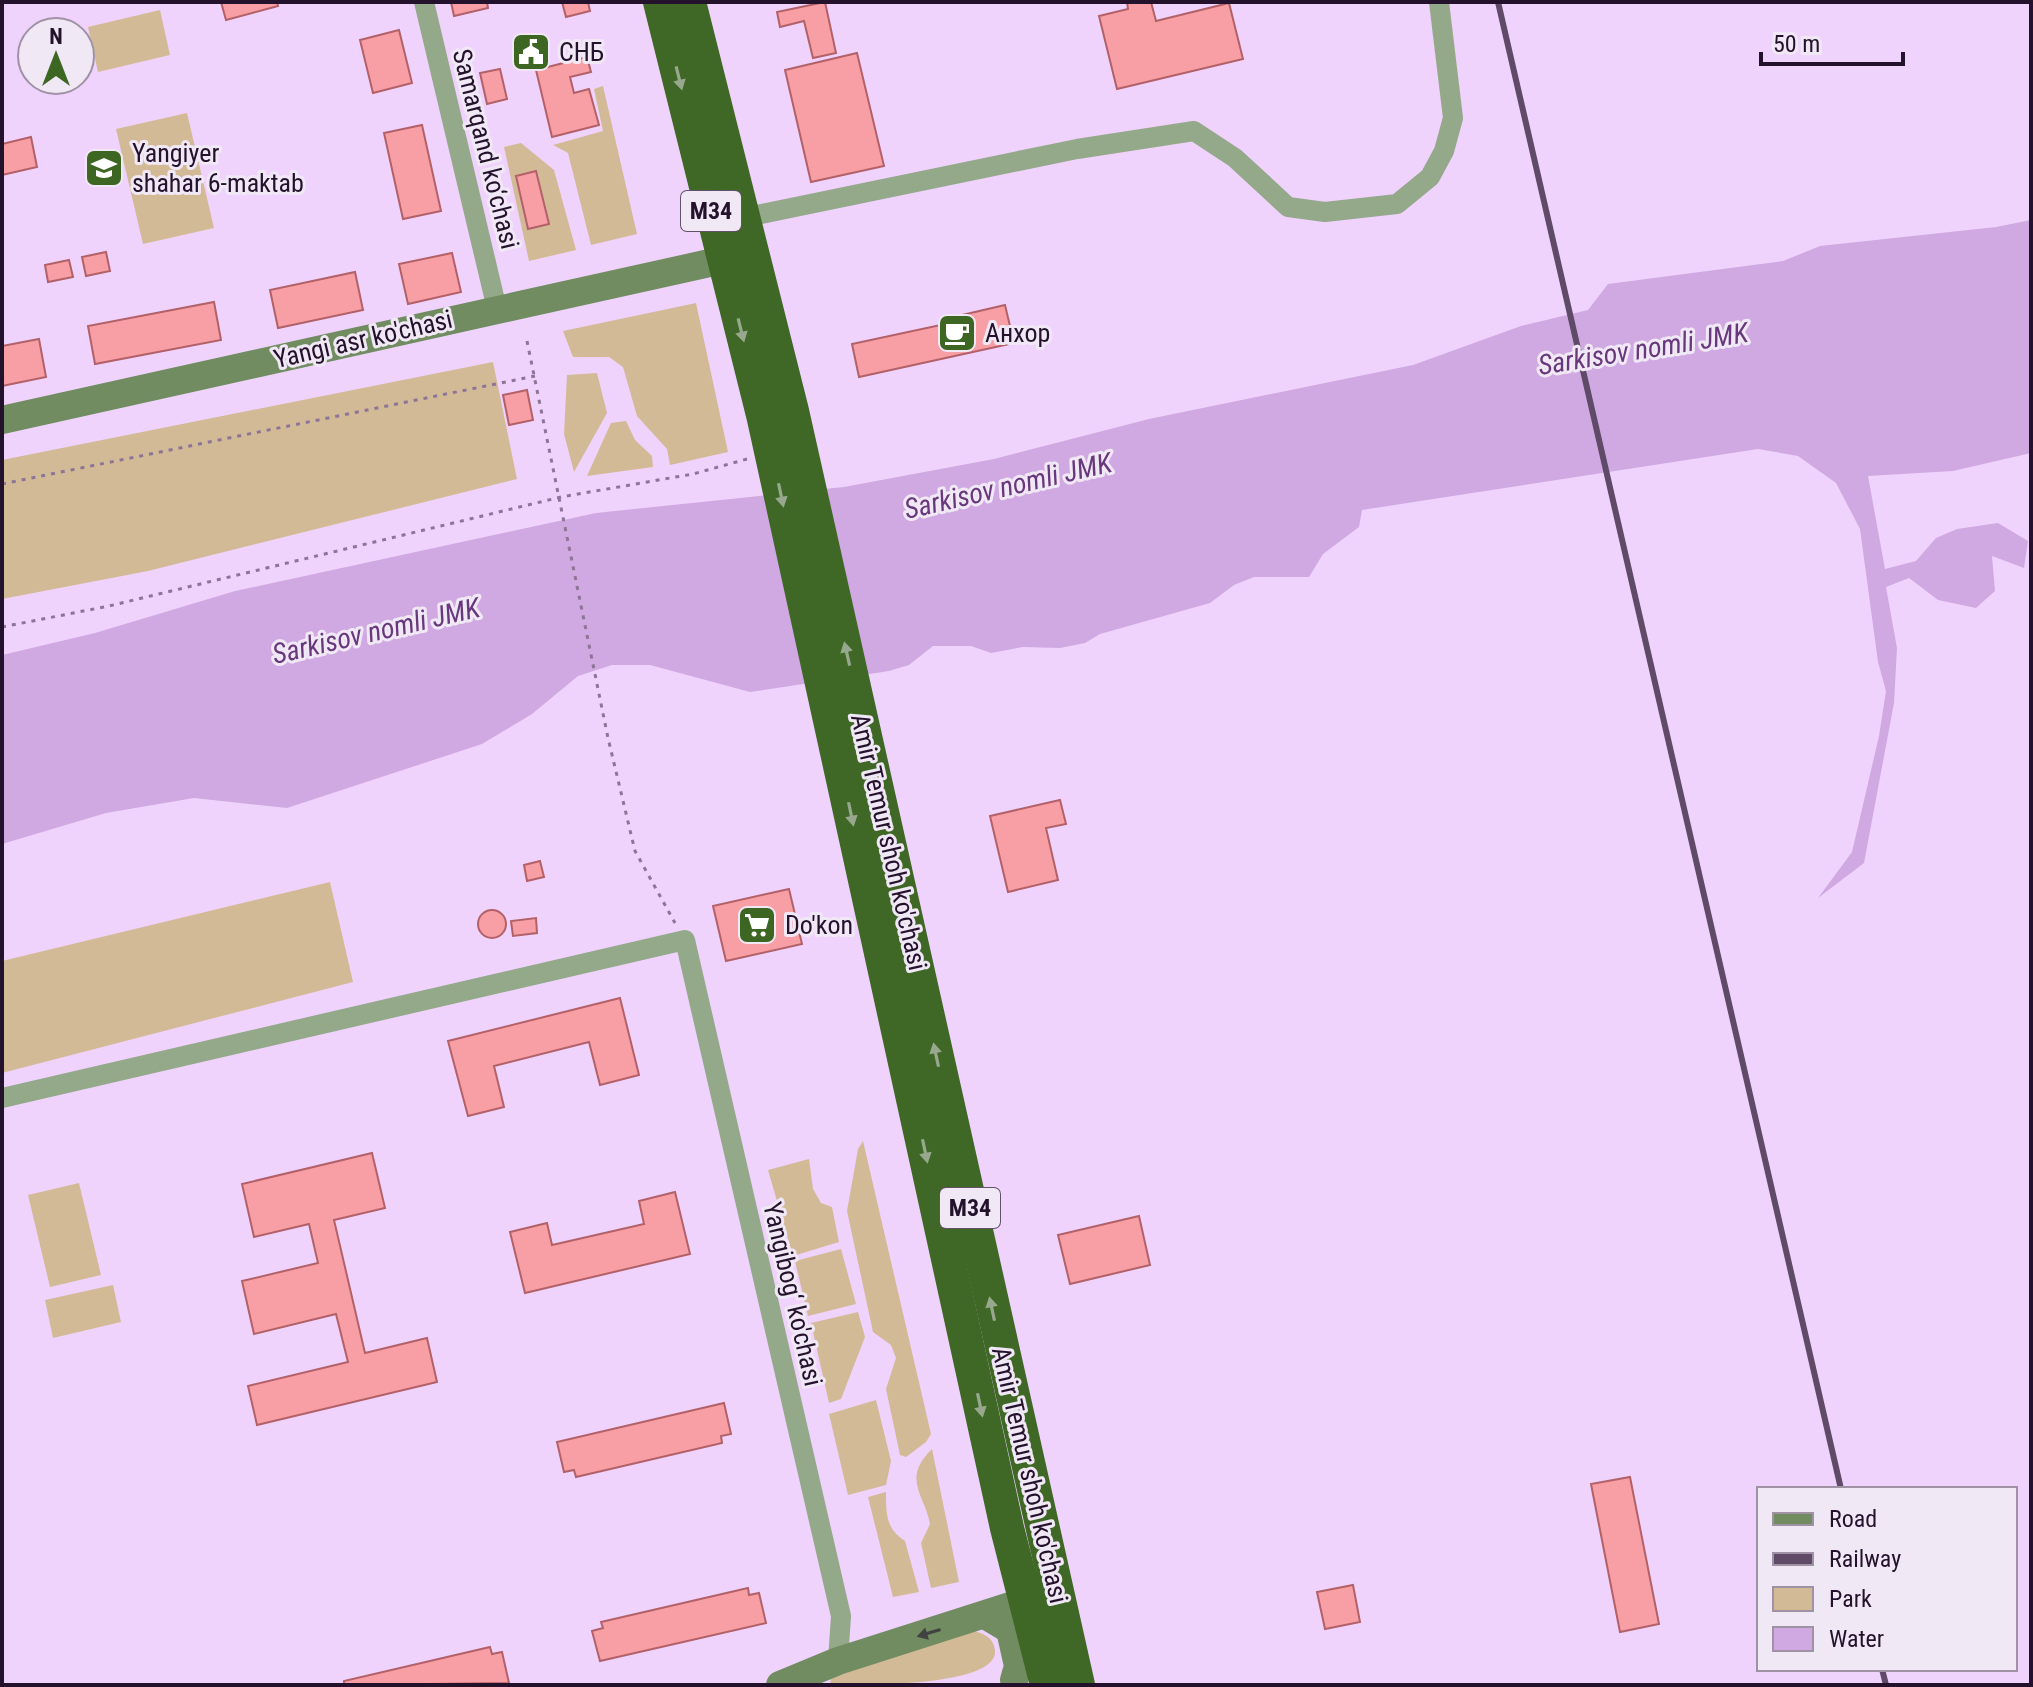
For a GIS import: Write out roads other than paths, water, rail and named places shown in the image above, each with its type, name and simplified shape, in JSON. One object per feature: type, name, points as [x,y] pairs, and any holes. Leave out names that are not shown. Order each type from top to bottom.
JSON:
[{"type":"highway","name":"Amir Temur shoh ko'chasi","points":[[660,2],[723,260],[849,734],[1041,1596],[1042,1680]]},
{"type":"highway","name":"Amir Temur shoh ko'chasi","points":[[689,2],[742,218],[767,425]]},
{"type":"street","name":"Samarqand ko‘chasi","points":[[424,2],[497,309]]},
{"type":"street","points":[[742,218],[1077,149],[1194,131],[1235,158],[1288,207],[1325,212],[1397,204],[1430,177],[1444,151],[1453,118],[1439,2]]},
{"type":"street","name":"Yangi asr ko'chasi","points":[[2,420],[723,260]]},
{"type":"street","name":"Yangibog‘ ko'chasi","points":[[2,1098],[685,940],[841,1616],[836,1673]]},
{"type":"street","points":[[780,1685],[836,1673],[1041,1596]]},
{"type":"street","points":[[985,1615],[1010,1630],[1018,1666],[1042,1680]]},
{"type":"water","name":"Sarkisov nomli JMK","points":[[2031,220],[2031,453],[1953,471],[1868,476],[1885,569],[1916,561],[1936,538],[1957,529],[1998,523],[2028,541],[2024,568],[1992,556],[1995,591],[1976,608],[1938,600],[1909,578],[1886,587],[1897,648],[1894,703],[1864,863],[1818,898],[1852,852],[1879,736],[1886,691],[1878,662],[1860,529],[1836,483],[1798,456],[1758,449],[1362,510],[1359,527],[1323,554],[1309,577],[1254,577],[1234,585],[1210,603],[1100,634],[1085,643],[1060,648],[1023,647],[991,653],[971,646],[933,646],[909,665],[889,671],[750,692],[650,665],[612,665],[578,676],[532,714],[482,744],[287,808],[194,798],[106,813],[2,844],[2,655],[95,633],[235,591],[596,513],[844,487],[994,459],[1149,419],[1413,365],[1521,326],[1588,310],[1608,284],[1783,261],[1820,246],[1996,227]]},
{"type":"railway","points":[[1498,2],[1841,1487]]},
{"type":"railway","points":[[1882,1671],[1886,1685]]},
{"type":"place","name":"СНБ","points":[[531,52]]},
{"type":"place","name":"Yangiyer shahar 6-maktab","points":[[104,168]]},
{"type":"place","name":"Анхор","points":[[957,333]]},
{"type":"place","name":"Do'kon","points":[[757,925]]}]
